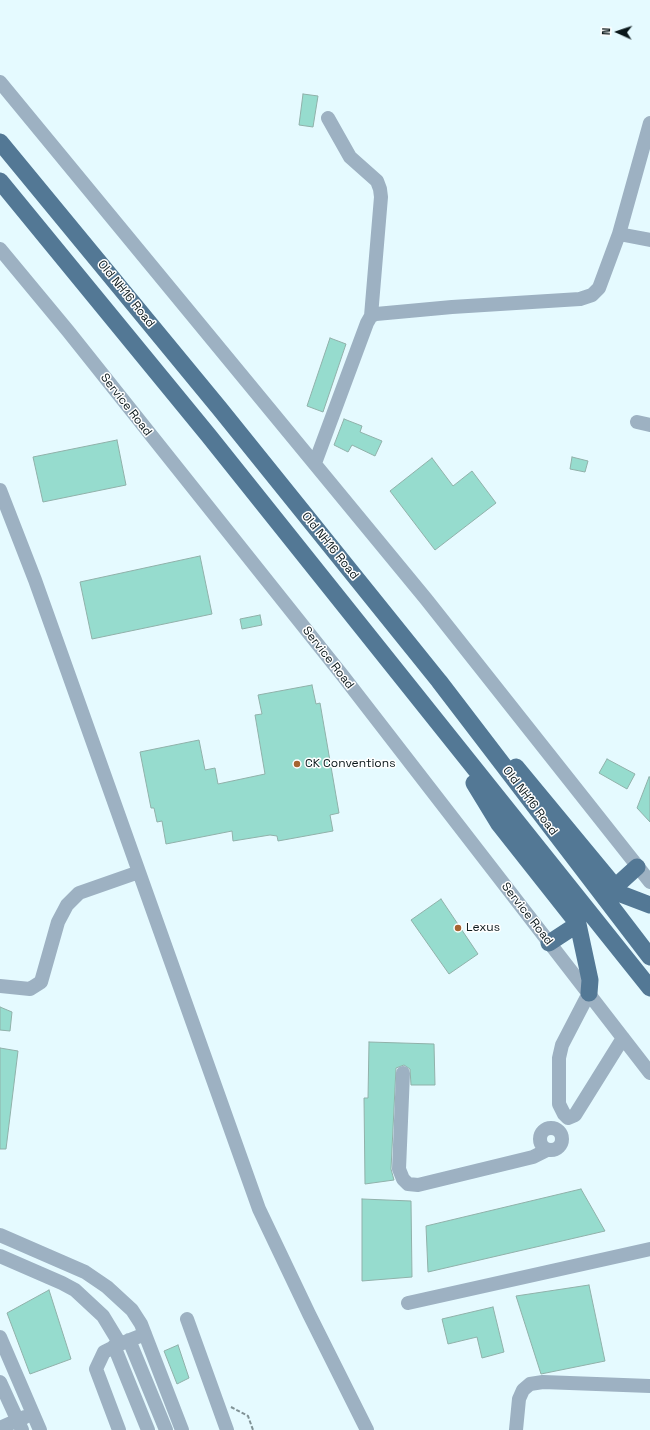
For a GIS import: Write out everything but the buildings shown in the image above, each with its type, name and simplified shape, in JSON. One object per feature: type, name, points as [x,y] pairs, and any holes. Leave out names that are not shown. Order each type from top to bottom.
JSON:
[{"type":"main road","name":"Old NH16 Road","points":[[0,142],[220,409],[439,681],[650,958]]},
{"type":"main road","name":"Old NH16 Road","points":[[0,181],[209,436],[650,988]]},
{"type":"main road","points":[[439,681],[535,788],[621,894],[650,905]]},
{"type":"main road","points":[[437,720],[499,824],[578,924],[590,980],[589,993]]},
{"type":"main road","points":[[615,887],[638,867]]},
{"type":"main road","points":[[550,943],[578,924]]},
{"type":"street","points":[[0,82],[426,598],[650,882]]},
{"type":"street","points":[[315,463],[366,323],[371,316],[381,197],[377,181],[350,157],[328,118]]},
{"type":"street","points":[[371,316],[376,314],[445,308],[580,299],[592,295],[599,288],[619,234],[650,123]]},
{"type":"street","points":[[619,234],[650,240]]},
{"type":"street","name":"Service Road","points":[[0,249],[68,331],[343,676],[650,1073]]},
{"type":"street","points":[[0,490],[38,588],[259,1209],[308,1314],[367,1430]]},
{"type":"street","points":[[0,986],[30,989],[41,982],[58,922],[68,905],[78,894],[139,872]]},
{"type":"street","points":[[568,1118],[561,1111],[559,1104],[558,1058],[562,1045],[589,993]]},
{"type":"street","points":[[403,1073],[399,1169],[403,1179],[408,1184],[418,1185],[533,1157],[547,1150],[540,1143],[541,1133],[549,1128],[560,1131],[568,1118],[575,1115],[623,1038]]},
{"type":"street","points":[[0,1235],[85,1272],[107,1287],[132,1310],[143,1329],[182,1430]]},
{"type":"street","points":[[408,1303],[650,1249]]},
{"type":"street","points":[[0,1256],[75,1290],[103,1316],[121,1343],[166,1430]]},
{"type":"street","points":[[75,1290],[85,1272]]},
{"type":"street","points":[[187,1319],[227,1430]]},
{"type":"street","points":[[119,1430],[96,1369],[104,1352],[143,1329]]},
{"type":"street","points":[[0,1338],[40,1430]]},
{"type":"street","points":[[121,1343],[148,1430]]},
{"type":"street","points":[[0,1382],[13,1418]]},
{"type":"street","points":[[516,1430],[519,1399],[523,1390],[530,1384],[543,1382],[650,1386]]},
{"type":"street","points":[[0,1428],[30,1407]]},
{"type":"path","points":[[216,1399],[248,1416],[253,1430]]},
{"type":"place","name":"CK Conventions","points":[[297,764]]},
{"type":"place","name":"Lexus","points":[[458,928]]}]
